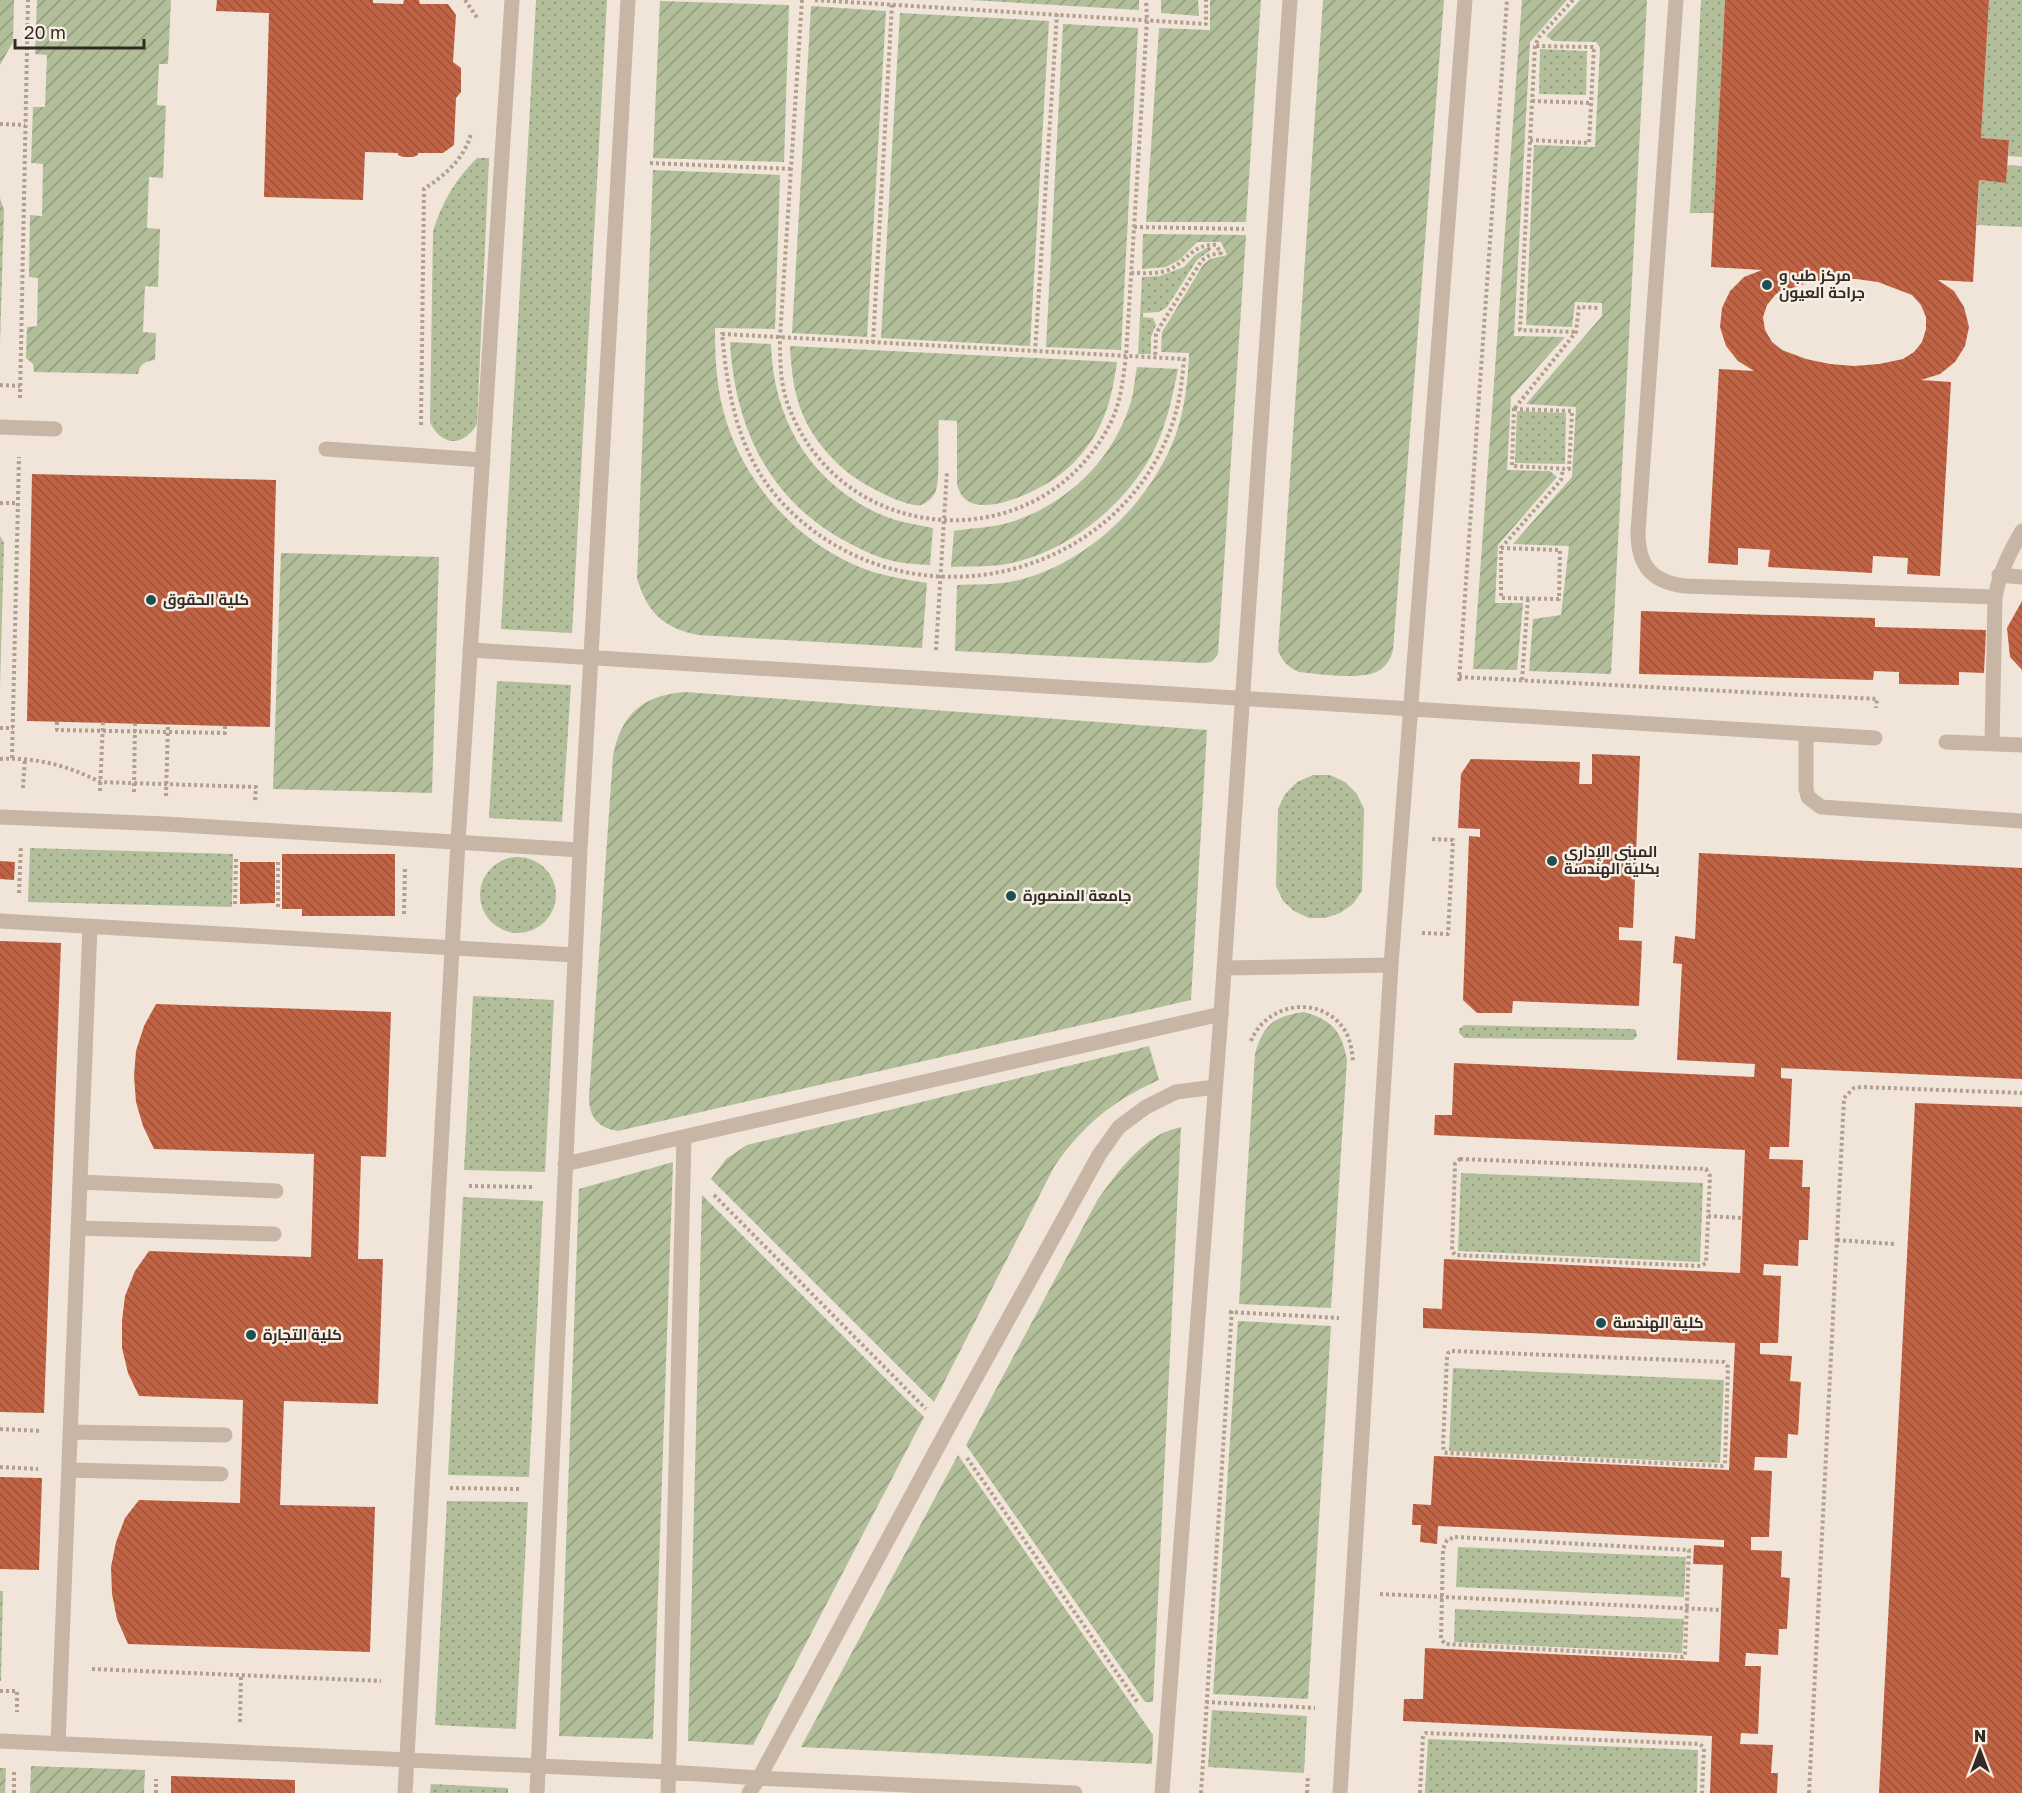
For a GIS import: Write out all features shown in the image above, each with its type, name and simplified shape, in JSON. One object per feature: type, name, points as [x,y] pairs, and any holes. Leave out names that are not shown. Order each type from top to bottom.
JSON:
[{"type":"street","points":[[405,1793],[458,842],[512,0]]},
{"type":"street","points":[[537,1793],[580,850],[628,0]]},
{"type":"street","points":[[1162,1793],[1221,1014],[1290,0]]},
{"type":"street","points":[[1340,1793],[1393,932],[1465,0]]},
{"type":"street","points":[[1676,0],[1638,532],[1638,548],[1644,564],[1655,576],[1669,584],[1685,586],[1995,597]]},
{"type":"street","points":[[0,426],[55,429]]},
{"type":"street","points":[[326,448],[483,460]]},
{"type":"street","points":[[1992,744],[1995,597],[2005,560],[2022,531]]},
{"type":"street","points":[[1999,576],[2022,577]]},
{"type":"street","points":[[470,650],[1875,738]]},
{"type":"street","points":[[1806,734],[1806,789],[1808,796],[1821,807],[2022,821]]},
{"type":"street","points":[[1946,742],[2022,745]]},
{"type":"street","points":[[0,817],[278,831],[580,850]]},
{"type":"street","points":[[0,921],[575,955]]},
{"type":"street","points":[[58,1744],[90,926]]},
{"type":"street","points":[[1224,968],[1391,965]]},
{"type":"street","points":[[565,1164],[1221,1014]]},
{"type":"street","points":[[749,1793],[1099,1155],[1119,1127],[1146,1107],[1176,1092],[1215,1088]]},
{"type":"street","points":[[668,1793],[684,1137]]},
{"type":"street","points":[[80,1182],[276,1191]]},
{"type":"street","points":[[78,1228],[274,1234]]},
{"type":"street","points":[[70,1432],[225,1436]]},
{"type":"street","points":[[69,1470],[220,1474]]},
{"type":"street","points":[[0,1742],[1075,1793]]},
{"type":"path","points":[[12,758],[28,0]]},
{"type":"path","points":[[465,0],[478,18],[478,28]]},
{"type":"path","points":[[802,0],[780,337],[780,375],[788,404],[800,431],[817,456],[838,478],[861,496],[889,508],[917,517],[944,520],[976,520],[1032,503],[1056,488],[1078,468],[1097,446],[1111,422],[1121,394],[1126,356],[1147,20],[1146,0]]},
{"type":"path","points":[[814,0],[1206,24],[1206,0]]},
{"type":"path","points":[[1456,712],[1508,0]]},
{"type":"path","points":[[1573,0],[1539,37],[1535,46],[1520,330],[1576,332]]},
{"type":"path","points":[[873,343],[892,4]]},
{"type":"path","points":[[1035,352],[1057,14]]},
{"type":"path","points":[[1530,141],[1589,143],[1592,103],[1594,47],[1535,46]]},
{"type":"path","points":[[1532,100],[1592,103]]},
{"type":"path","points":[[0,124],[25,125]]},
{"type":"path","points":[[421,456],[424,189],[452,167],[463,153],[471,136],[472,125]]},
{"type":"path","points":[[619,162],[791,169]]},
{"type":"path","points":[[1134,228],[1275,230]]},
{"type":"path","points":[[1131,273],[1156,273],[1167,270],[1181,262],[1198,247],[1206,244],[1216,245],[1221,253],[1210,255],[1202,260],[1161,325],[1156,334],[1155,358]]},
{"type":"path","points":[[1514,409],[1572,411],[1569,468],[1512,466],[1514,409],[1576,332],[1579,307],[1599,308]]},
{"type":"path","points":[[722,334],[873,343],[1184,359],[1181,392],[1173,423],[1142,481],[1121,506],[1097,528],[1040,561],[1008,571],[976,576],[941,577],[907,573],[873,563],[840,549],[793,513],[762,477],[745,446],[733,412],[726,377],[722,334]]},
{"type":"path","points":[[0,385],[20,386]]},
{"type":"path","points":[[1501,548],[1560,550],[1559,599],[1501,598],[1501,548],[1561,480],[1563,468]]},
{"type":"path","points":[[935,680],[948,471]]},
{"type":"path","points":[[0,503],[18,503]]},
{"type":"path","points":[[1522,680],[1528,598]]},
{"type":"path","points":[[1459,677],[1877,699],[1875,738]]},
{"type":"path","points":[[57,722],[57,730],[135,732],[225,733],[225,725]]},
{"type":"path","points":[[101,770],[103,722]]},
{"type":"path","points":[[135,724],[135,769]]},
{"type":"path","points":[[167,772],[168,724]]},
{"type":"path","points":[[0,728],[13,728]]},
{"type":"path","points":[[235,935],[237,829]]},
{"type":"path","points":[[277,938],[278,831]]},
{"type":"path","points":[[1393,932],[1449,934],[1453,840],[1400,838]]},
{"type":"path","points":[[1250,1046],[1252,1038],[1261,1025],[1273,1014],[1288,1008],[1304,1006],[1320,1010],[1334,1018],[1345,1030],[1351,1045],[1352,1072]]},
{"type":"path","points":[[1809,1793],[1843,1105],[1848,1092],[1854,1088],[2022,1093]]},
{"type":"path","points":[[1462,1159],[1706,1169],[1710,1176],[1708,1216],[1706,1263],[1702,1266],[1455,1255],[1452,1252],[1455,1164],[1462,1159]]},
{"type":"path","points":[[438,1185],[564,1187]]},
{"type":"path","points":[[1708,1216],[1742,1218]]},
{"type":"path","points":[[1836,1240],[1894,1244]]},
{"type":"path","points":[[1201,1793],[1233,1300]]},
{"type":"path","points":[[1199,1311],[1369,1319]]},
{"type":"path","points":[[1336,1330],[1337,1318]]},
{"type":"path","points":[[1452,1351],[1724,1362],[1728,1367],[1729,1414],[1725,1464],[1722,1466],[1450,1454],[1444,1452],[1443,1449],[1447,1357],[1452,1351]]},
{"type":"path","points":[[0,1429],[70,1432]]},
{"type":"path","points":[[0,1467],[69,1470]]},
{"type":"path","points":[[423,1488],[550,1490]]},
{"type":"path","points":[[1450,1538],[1685,1548],[1690,1552],[1684,1656],[1445,1644],[1440,1639],[1442,1597],[1444,1544],[1450,1538]]},
{"type":"path","points":[[1353,1592],[1721,1610]]},
{"type":"path","points":[[61,1668],[411,1682]]},
{"type":"path","points":[[239,1752],[241,1675]]},
{"type":"path","points":[[1311,1719],[1313,1696]]},
{"type":"path","points":[[1169,1700],[1345,1710]]},
{"type":"path","points":[[1420,1793],[1423,1736],[1426,1733],[1700,1743],[1704,1748],[1702,1793]]},
{"type":"path","points":[[1307,1793],[1308,1772]]},
{"type":"green space","points":[[0,0],[14,0],[13,42],[0,65]]},
{"type":"green space","points":[[37,0],[171,0],[168,64],[159,64],[157,105],[166,106],[163,178],[149,177],[147,228],[160,229],[158,287],[145,286],[143,332],[156,333],[155,360],[144,364],[138,374],[34,372],[33,364],[26,358],[27,327],[37,326],[38,278],[29,277],[30,215],[42,216],[43,164],[31,163],[33,107],[45,107],[47,55],[35,54]]},
{"type":"green space","points":[[536,0],[607,0],[572,633],[501,629]]},
{"type":"green space","points":[[970,0],[1139,0],[1139,10]]},
{"type":"green space","points":[[1161,0],[1198,0],[1199,16],[1161,13]]},
{"type":"green space","points":[[1210,0],[1261,0],[1246,222],[1146,222],[1159,28],[1210,30]]},
{"type":"green space","points":[[1323,0],[1444,0],[1393,650],[1385,666],[1380,670],[1352,676],[1299,672],[1286,664],[1278,651]]},
{"type":"green space","points":[[1522,0],[1567,0],[1530,42],[1514,336],[1565,337],[1511,397],[1507,470],[1550,471],[1557,477],[1498,545],[1495,603],[1523,603],[1517,670],[1473,669]]},
{"type":"green space","points":[[1580,0],[1647,0],[1611,674],[1529,671],[1533,619],[1561,615],[1569,546],[1513,544],[1572,477],[1576,407],[1526,404],[1602,316],[1602,303],[1575,302],[1572,327],[1526,325],[1534,145],[1595,147],[1600,48],[1596,42],[1553,41],[1546,36]]},
{"type":"green space","points":[[1701,0],[1725,0],[1714,213],[1690,213]]},
{"type":"green space","points":[[1989,0],[2022,0],[2022,157],[2008,156],[2009,140],[1981,138]]},
{"type":"green space","points":[[660,1],[789,5],[784,162],[653,158]]},
{"type":"green space","points":[[811,6],[886,11],[867,337],[792,333]]},
{"type":"green space","points":[[900,13],[1049,21],[1030,346],[881,338]]},
{"type":"green space","points":[[1063,24],[1138,28],[1121,350],[1046,347]]},
{"type":"green space","points":[[1540,49],[1587,51],[1586,95],[1539,94]]},
{"type":"green space","points":[[477,158],[489,158],[477,424],[466,437],[453,441],[440,436],[430,422],[433,231],[450,192]]},
{"type":"green space","points":[[2007,165],[2022,166],[2022,227],[1977,225],[1979,180],[2006,183]]},
{"type":"green space","points":[[653,170],[780,175],[775,329],[715,328],[718,383],[729,429],[741,457],[756,482],[796,527],[820,546],[846,561],[873,572],[927,583],[922,648],[698,635],[675,628],[658,617],[651,609],[637,578]]},
{"type":"green space","points":[[0,198],[4,210],[0,344]]},
{"type":"green space","points":[[1143,234],[1246,235],[1218,654],[1212,661],[1203,663],[955,651],[957,585],[1003,583],[1031,577],[1084,550],[1130,510],[1149,486],[1176,434],[1187,384],[1189,353],[1161,352],[1162,332],[1203,265],[1210,259],[1227,255],[1221,242],[1197,242],[1179,260],[1166,267],[1142,269]]},
{"type":"green space","points":[[1210,246],[1211,250],[1197,260],[1167,307],[1159,312],[1143,313],[1143,317],[1153,318],[1156,325],[1151,337],[1151,354],[1138,354],[1142,277],[1160,276],[1184,267],[1195,255]]},
{"type":"green space","points":[[730,342],[771,344],[773,371],[787,421],[813,464],[851,498],[875,512],[896,520],[933,528],[930,565],[891,561],[865,551],[819,525],[796,505],[777,483],[748,432],[733,373]]},
{"type":"green space","points":[[790,346],[1117,362],[1109,402],[1098,431],[1080,456],[1054,479],[1031,492],[1000,503],[985,505],[972,503],[962,496],[957,483],[957,421],[939,420],[937,487],[935,493],[925,503],[914,505],[904,503],[871,488],[847,472],[820,444],[798,402],[793,381]]},
{"type":"green space","points":[[1137,367],[1178,369],[1161,435],[1139,476],[1124,494],[1088,527],[1068,541],[1046,552],[1001,565],[951,567],[954,531],[1004,524],[1026,517],[1066,493],[1100,461],[1124,421],[1132,398]]},
{"type":"green space","points":[[1517,411],[1566,413],[1565,464],[1515,463]]},
{"type":"green space","points":[[0,536],[4,543],[0,688]]},
{"type":"green space","points":[[281,553],[439,557],[432,793],[273,789]]},
{"type":"green space","points":[[497,681],[571,685],[562,822],[489,818]]},
{"type":"green space","points":[[685,692],[1207,730],[1191,1000],[618,1131],[600,1124],[593,1116],[589,1097],[613,756],[622,729],[636,709],[657,697]]},
{"type":"green space","points":[[1313,775],[1330,775],[1345,782],[1357,794],[1364,809],[1362,891],[1353,904],[1340,913],[1325,918],[1309,918],[1294,911],[1283,901],[1276,886],[1278,809],[1285,794],[1297,782]]},
{"type":"green space","points":[[30,848],[233,854],[232,907],[28,902]]},
{"type":"green space","points":[[511,857],[525,857],[539,863],[550,874],[556,888],[553,910],[545,922],[525,933],[511,933],[497,927],[486,916],[480,902],[480,888],[486,874],[497,863]]},
{"type":"green space","points":[[473,996],[554,1000],[545,1172],[464,1170]]},
{"type":"green space","points":[[1304,1012],[1322,1019],[1334,1028],[1342,1041],[1347,1060],[1331,1308],[1239,1304],[1255,1054],[1262,1036],[1271,1024],[1285,1016]]},
{"type":"green space","points":[[1464,1025],[1633,1029],[1636,1030],[1637,1036],[1633,1040],[1464,1038],[1459,1033],[1459,1029]]},
{"type":"green space","points":[[1149,1046],[1159,1080],[1127,1097],[1100,1116],[1076,1139],[1054,1167],[934,1402],[711,1179],[726,1159],[747,1145]]},
{"type":"green space","points":[[1181,1127],[1153,1702],[1145,1702],[966,1445],[1098,1199],[1141,1148],[1162,1134]]},
{"type":"green space","points":[[673,1162],[653,1739],[559,1736],[579,1189]]},
{"type":"green space","points":[[1461,1173],[1703,1183],[1700,1262],[1458,1251]]},
{"type":"green space","points":[[702,1195],[924,1417],[753,1745],[688,1741]]},
{"type":"green space","points":[[463,1197],[543,1201],[529,1477],[448,1475]]},
{"type":"green space","points":[[1238,1321],[1331,1326],[1308,1699],[1213,1694]]},
{"type":"green space","points":[[1453,1368],[1724,1380],[1720,1463],[1449,1451]]},
{"type":"green space","points":[[958,1455],[1153,1735],[1152,1764],[801,1747]]},
{"type":"green space","points":[[447,1501],[528,1502],[516,1729],[435,1725]]},
{"type":"green space","points":[[1458,1547],[1686,1557],[1684,1597],[1456,1587]]},
{"type":"green space","points":[[0,1591],[3,1591],[1,1681],[0,1681]]},
{"type":"green space","points":[[1455,1609],[1684,1619],[1682,1653],[1454,1642]]},
{"type":"green space","points":[[1212,1710],[1307,1716],[1304,1773],[1208,1767]]},
{"type":"green space","points":[[1428,1739],[1698,1750],[1697,1793],[1425,1793]]},
{"type":"green space","points":[[31,1766],[145,1770],[144,1793],[30,1793]]},
{"type":"green space","points":[[0,1768],[6,1768],[5,1793],[0,1793]]},
{"type":"green space","points":[[431,1784],[508,1788],[508,1793],[430,1793]]},
{"type":"building","points":[[217,0],[373,0],[373,3],[403,4],[404,0],[419,0],[420,4],[448,4],[456,15],[453,62],[461,68],[461,92],[456,98],[454,145],[443,153],[418,153],[413,157],[403,157],[398,153],[365,152],[363,200],[264,197],[269,13],[216,11]]},
{"type":"building","name":"مركز طب و جراحة العيون","points":[[1725,0],[1989,0],[1981,138],[2009,140],[2006,183],[1979,180],[1973,282],[1938,280],[1954,291],[1964,307],[1969,327],[1965,346],[1955,362],[1940,374],[1921,380],[1951,382],[1940,576],[1907,574],[1908,558],[1873,556],[1872,573],[1768,567],[1770,550],[1738,548],[1738,565],[1708,563],[1719,369],[1754,371],[1738,361],[1726,346],[1720,327],[1722,308],[1730,291],[1744,277],[1762,270],[1711,267]],"holes":[[[1856,279],[1878,282],[1912,295],[1921,305],[1926,317],[1926,329],[1922,342],[1914,352],[1903,359],[1854,366],[1806,359],[1782,350],[1772,342],[1765,330],[1763,317],[1767,305],[1776,294],[1810,282]]]},
{"type":"building","name":"كلية الحقوق","points":[[32,474],[276,480],[270,727],[27,721]]},
{"type":"building","points":[[2022,601],[2022,670],[2010,657],[2007,628]]},
{"type":"building","points":[[1641,611],[1875,618],[1875,627],[1986,630],[1984,673],[1959,672],[1959,685],[1899,684],[1899,672],[1874,671],[1873,680],[1639,674]]},
{"type":"building","name":"المبنى الإداري بكلية الهندسة","points":[[1592,754],[1640,756],[1633,928],[1619,927],[1619,940],[1642,941],[1639,1006],[1513,1001],[1512,1013],[1477,1013],[1463,1000],[1469,836],[1480,837],[1480,829],[1458,828],[1461,774],[1471,759],[1580,762],[1579,784],[1592,784]]},
{"type":"building","name":"كلية الهندسة","points":[[1699,853],[2022,868],[2022,1079],[1781,1068],[1781,1078],[1792,1079],[1789,1147],[1770,1147],[1769,1159],[1803,1160],[1802,1187],[1810,1187],[1808,1240],[1799,1240],[1798,1266],[1764,1264],[1763,1275],[1781,1276],[1778,1343],[1760,1343],[1760,1354],[1792,1356],[1790,1381],[1801,1382],[1798,1435],[1788,1434],[1787,1458],[1755,1457],[1754,1470],[1772,1471],[1769,1537],[1751,1537],[1751,1550],[1782,1551],[1781,1577],[1790,1578],[1787,1629],[1779,1629],[1778,1655],[1746,1653],[1745,1666],[1761,1666],[1758,1734],[1741,1733],[1740,1744],[1773,1745],[1771,1773],[1778,1773],[1777,1793],[1710,1793],[1712,1736],[1403,1721],[1404,1699],[1423,1699],[1425,1648],[1719,1662],[1723,1565],[1693,1564],[1694,1545],[1724,1547],[1724,1540],[1438,1526],[1437,1544],[1420,1542],[1421,1525],[1412,1525],[1413,1504],[1431,1505],[1434,1456],[1729,1470],[1735,1343],[1423,1328],[1423,1308],[1442,1309],[1444,1259],[1740,1273],[1745,1150],[1434,1135],[1435,1115],[1452,1115],[1454,1063],[1754,1077],[1755,1064],[1677,1060],[1682,964],[1673,963],[1675,936],[1695,939]]},
{"type":"building","points":[[282,854],[395,854],[395,916],[302,916],[302,909],[282,909]]},
{"type":"building","points":[[0,861],[15,862],[14,880],[0,879]]},
{"type":"building","points":[[240,862],[275,862],[275,903],[240,904]]},
{"type":"building","points":[[0,941],[61,943],[44,1413],[0,1412]]},
{"type":"building","name":"كلية التجارة","points":[[156,1004],[391,1012],[386,1157],[361,1156],[358,1259],[383,1259],[378,1404],[284,1401],[280,1505],[375,1507],[370,1652],[128,1644],[117,1619],[112,1594],[111,1567],[116,1542],[125,1518],[139,1500],[240,1503],[243,1400],[139,1396],[128,1373],[122,1348],[122,1321],[125,1296],[135,1271],[149,1251],[311,1257],[314,1154],[154,1149],[143,1126],[136,1102],[134,1076],[136,1051],[144,1026]]},
{"type":"building","points":[[1915,1103],[2022,1107],[2022,1793],[1879,1793]]},
{"type":"building","points":[[0,1477],[42,1478],[39,1570],[0,1569]]},
{"type":"building","points":[[171,1776],[295,1780],[295,1793],[171,1793]]},
{"type":"place","name":"مركز طب و جراحة العيون","points":[[1767,285]]},
{"type":"place","name":"كلية الحقوق","points":[[151,600]]},
{"type":"place","name":"المبنى الإداري بكلية الهندسة","points":[[1552,861]]},
{"type":"place","name":"جامعة المنصورة","points":[[1011,896]]},
{"type":"place","name":"كلية الهندسة","points":[[1601,1323]]},
{"type":"place","name":"كلية التجارة","points":[[251,1335]]}]
